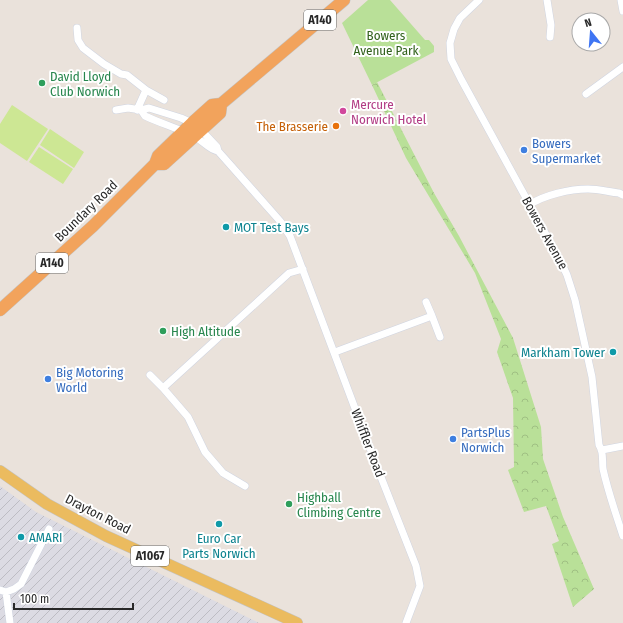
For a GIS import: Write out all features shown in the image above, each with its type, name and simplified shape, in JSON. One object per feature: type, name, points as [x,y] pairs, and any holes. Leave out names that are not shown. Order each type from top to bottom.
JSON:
[{"type":"highway","name":"Boundary Road","points":[[0,310],[93,226],[156,164],[158,156],[192,123],[212,105],[221,104],[344,0]]},
{"type":"highway","name":"Boundary Road","points":[[156,164],[164,164],[198,134],[220,113],[221,104]]},
{"type":"main road","name":"Drayton Road","points":[[0,471],[47,504],[106,536],[297,623]]},
{"type":"street","name":"Bowers Avenue","points":[[479,0],[460,18],[454,29],[450,44],[451,59],[460,79],[567,275],[581,324],[592,377],[599,445],[602,450],[604,470],[611,501],[623,536]]},
{"type":"street","points":[[546,0],[552,25],[550,37]]},
{"type":"street","points":[[621,0],[623,11]]},
{"type":"street","points":[[77,28],[78,40],[83,48],[104,64],[121,74],[127,75],[146,90],[164,100]]},
{"type":"street","points":[[586,94],[623,67]]},
{"type":"street","points":[[139,110],[146,90]]},
{"type":"street","points":[[116,110],[128,108],[139,110],[149,108],[192,123]]},
{"type":"street","points":[[139,110],[144,116],[183,132],[198,134]]},
{"type":"street","name":"Whiffler Road","points":[[192,123],[198,134],[217,147],[218,151],[280,221],[290,236],[419,575],[420,586],[406,623]]},
{"type":"street","points":[[529,205],[547,196],[588,189],[619,193],[623,195]]},
{"type":"street","points":[[163,388],[289,273],[303,269]]},
{"type":"street","points":[[426,302],[440,336]]},
{"type":"street","points":[[335,352],[432,316]]},
{"type":"street","points":[[150,375],[188,417],[205,452],[223,473],[245,486]]},
{"type":"street","points":[[602,450],[623,446]]},
{"type":"street","points":[[10,623],[3,591],[14,590],[21,584],[49,529]]},
{"type":"shaded area","points":[[0,486],[36,512],[259,623],[0,623]]},
{"type":"green space","name":"Bowers Avenue Park","points":[[368,0],[390,0],[425,40],[429,40],[434,46],[434,52],[372,85],[342,23]]},
{"type":"green space","points":[[377,82],[434,193],[459,236],[513,338],[541,427],[543,459],[563,517],[594,589],[573,607],[552,544],[559,541],[546,506],[524,512],[508,470],[514,467],[513,398],[497,352],[501,339],[475,273],[406,158],[372,85]]},
{"type":"green space","points":[[12,105],[48,129],[27,161],[0,143],[0,124]]},
{"type":"green space","points":[[50,129],[84,152],[74,168],[40,145]]},
{"type":"green space","points":[[39,147],[73,169],[63,184],[29,162]]},
{"type":"place","name":"David Lloyd Club Norwich","points":[[42,83]]},
{"type":"place","name":"Mercure Norwich Hotel","points":[[343,111]]},
{"type":"place","name":"The Brasserie","points":[[336,126]]},
{"type":"place","name":"Bowers Supermarket","points":[[524,150]]},
{"type":"place","name":"MOT Test Bays","points":[[226,227]]},
{"type":"place","name":"High Altitude","points":[[163,331]]},
{"type":"place","name":"Markham Tower","points":[[613,352]]},
{"type":"place","name":"Big Motoring World","points":[[48,379]]},
{"type":"place","name":"PartsPlus Norwich","points":[[453,439]]},
{"type":"place","name":"Highball Climbing Centre","points":[[289,504]]},
{"type":"place","name":"Euro Car Parts Norwich","points":[[219,524]]},
{"type":"place","name":"AMARI","points":[[21,537]]}]
